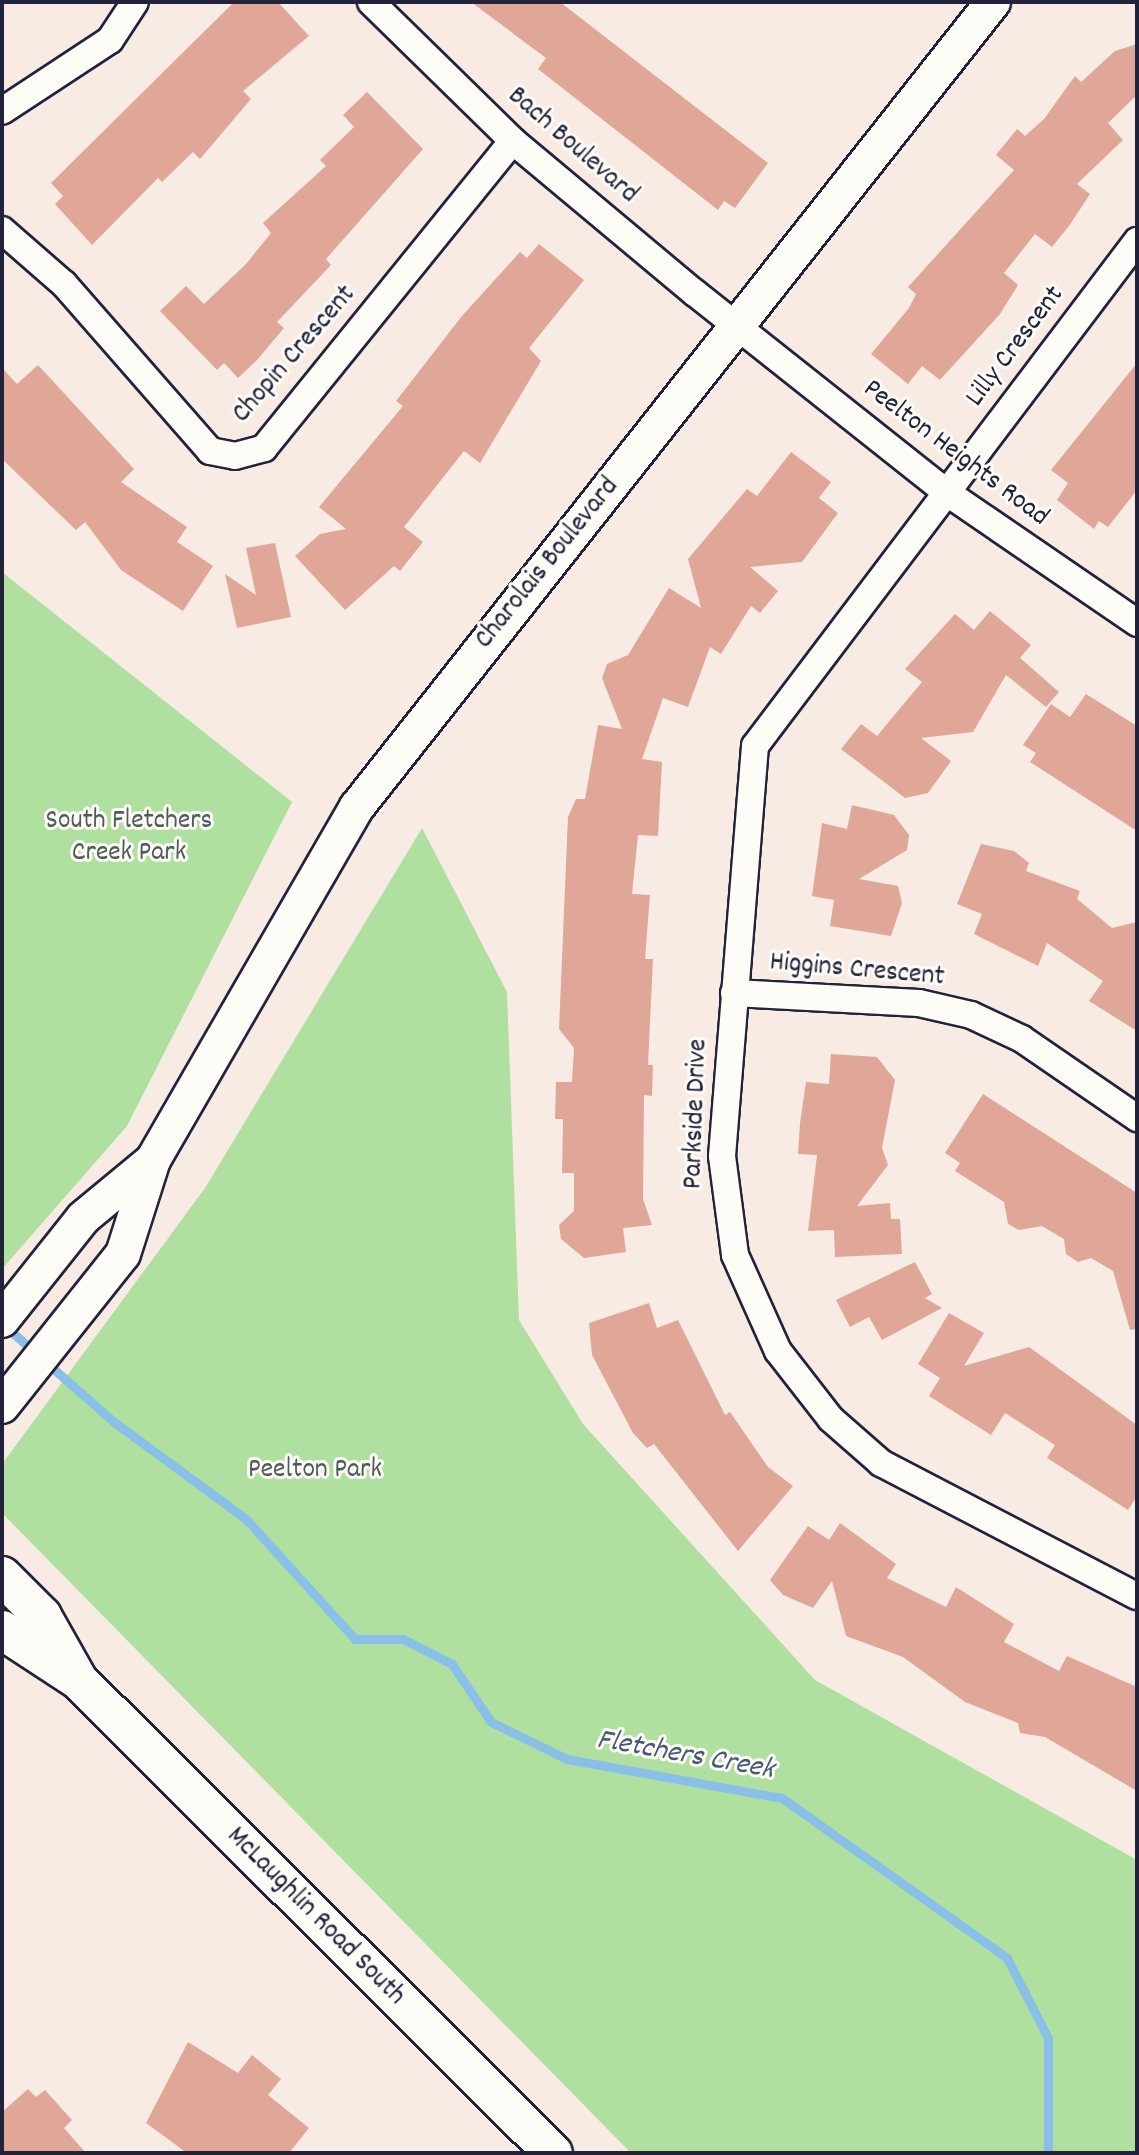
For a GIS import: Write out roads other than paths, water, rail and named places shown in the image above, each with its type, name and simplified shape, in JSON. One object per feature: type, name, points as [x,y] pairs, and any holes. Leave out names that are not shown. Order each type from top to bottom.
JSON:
[{"type":"main road","name":"McLaughlin Road South","points":[[2,1576],[42,1616],[78,1680]]},
{"type":"main road","name":"McLaughlin Road South","points":[[2,1630],[78,1680],[553,2153]]},
{"type":"street","points":[[2,111],[110,40],[135,2]]},
{"type":"street","name":"Bach Boulevard","points":[[371,2],[513,141],[740,329]]},
{"type":"street","name":"Charolais Boulevard","points":[[2,1406],[123,1254],[153,1160],[357,807],[740,329],[993,2]]},
{"type":"street","name":"Chopin Crescent","points":[[2,230],[64,284],[210,451],[235,456],[264,448],[513,141]]},
{"type":"street","name":"Lilly Crescent","points":[[946,492],[1137,241]]},
{"type":"street","name":"Peelton Heights Road","points":[[740,329],[946,492],[1137,623]]},
{"type":"street","name":"Parkside Drive","points":[[946,492],[755,746],[722,1156],[727,1210],[735,1255],[778,1351],[831,1419],[881,1463],[1137,1596]]},
{"type":"street","name":"Higgins Crescent","points":[[734,993],[919,1003],[971,1015],[1022,1039],[1137,1118]]},
{"type":"street","name":"Charolais Boulevard","points":[[2,1320],[83,1218],[153,1160]]},
{"type":"waterway","name":"Fletchers Creek","points":[[5,1326],[114,1422],[246,1519],[355,1639],[403,1639],[452,1664],[491,1722],[567,1759],[782,1798],[1007,1958],[1048,2038],[1048,2153]]},
{"type":"park label","name":"South Fletchers Creek Park","points":[[129,838]]},
{"type":"park label","name":"Peelton Park","points":[[315,1471]]}]
